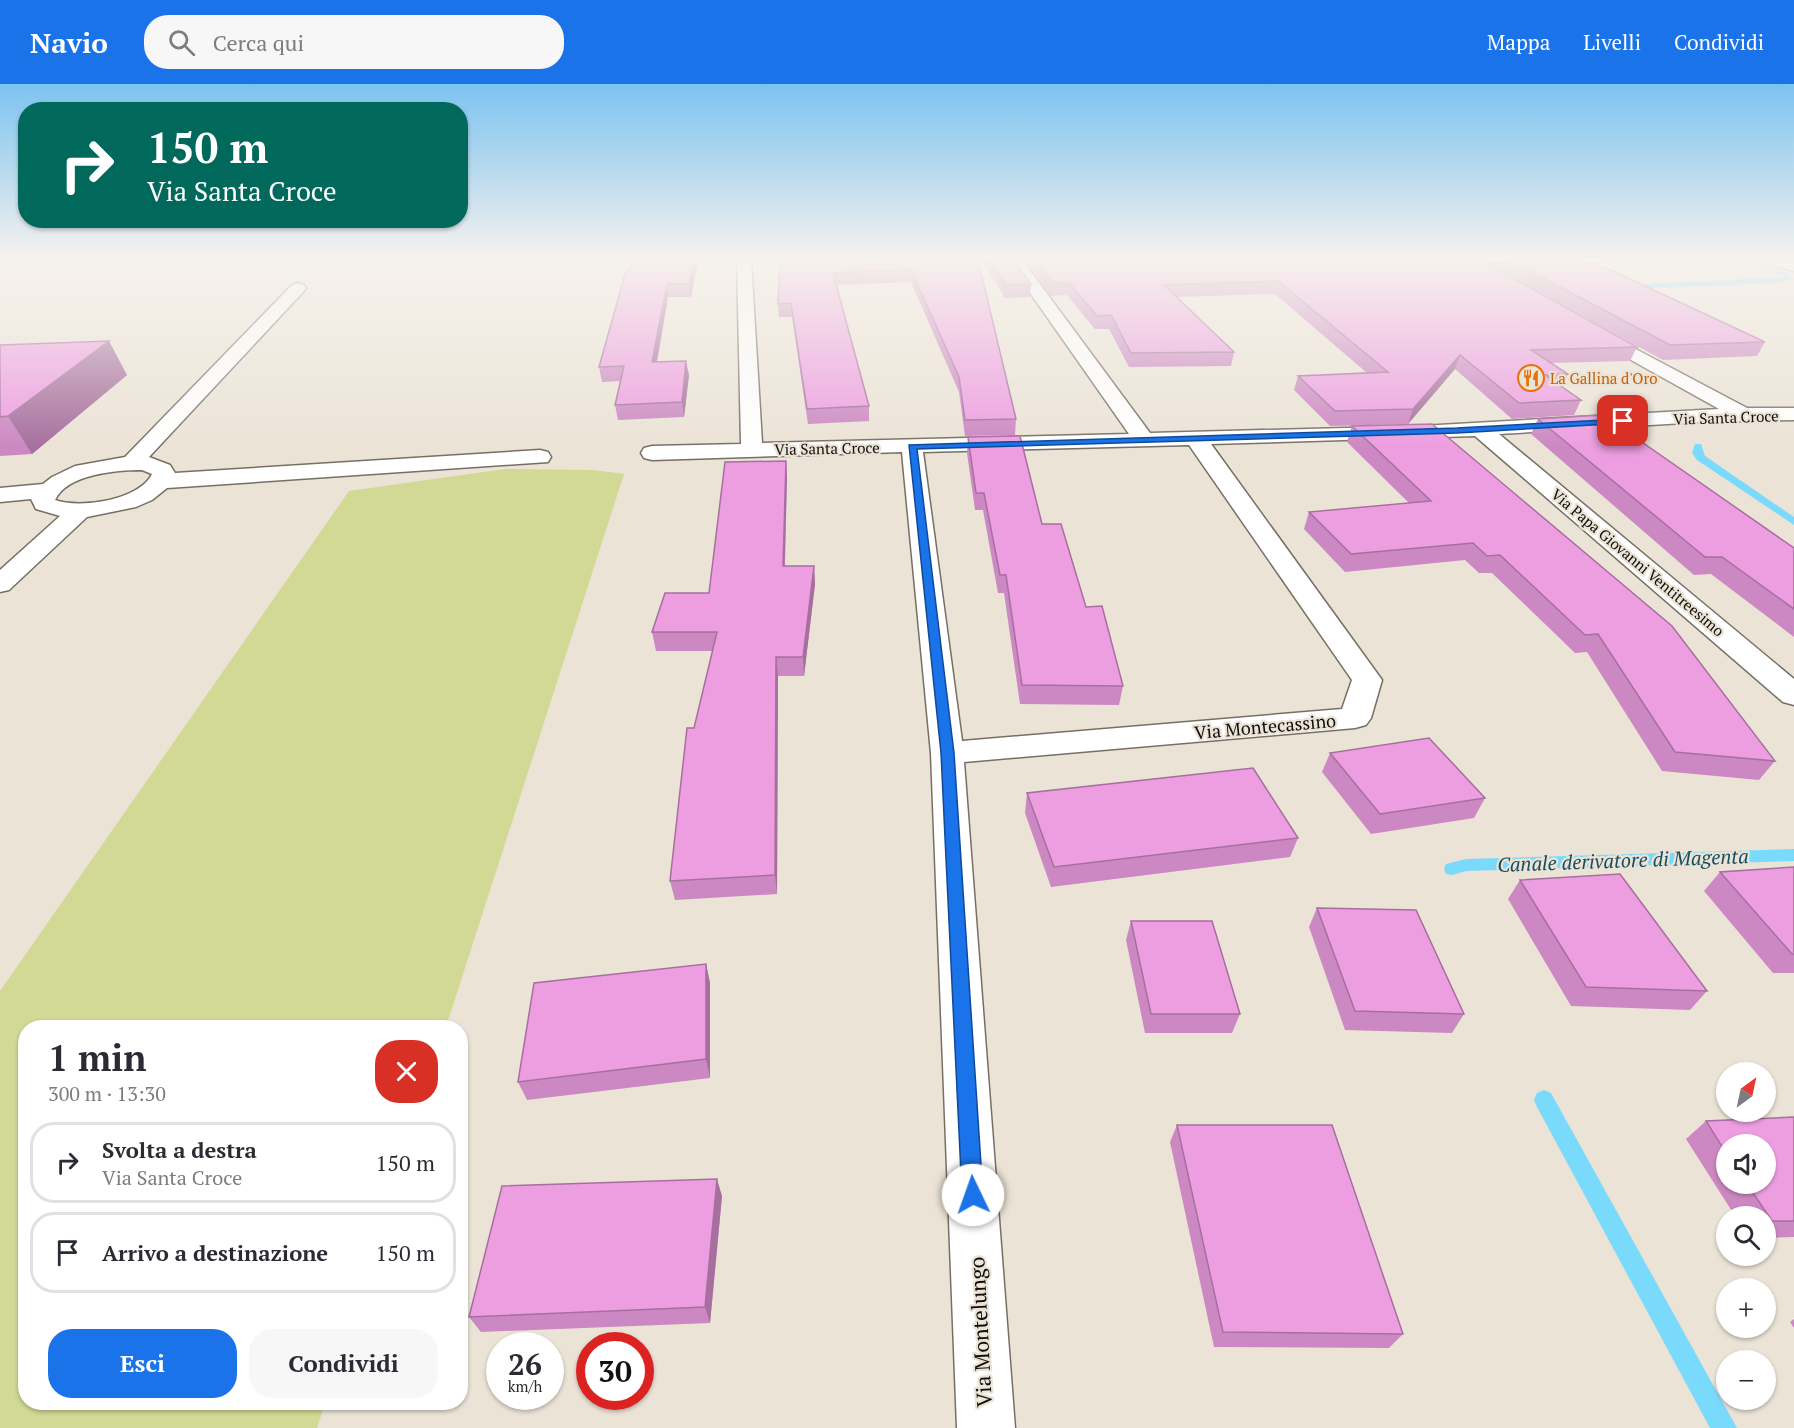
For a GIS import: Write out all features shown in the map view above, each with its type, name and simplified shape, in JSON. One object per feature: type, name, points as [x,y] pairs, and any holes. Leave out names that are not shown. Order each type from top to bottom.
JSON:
[{"type":"street","points":[[131,463],[265,323]]},
{"type":"street","points":[[747,323],[752,450]]},
{"type":"street","points":[[1059,323],[1144,440]]},
{"type":"street","points":[[1578,323],[1742,414]]},
{"type":"street","name":"Via Santa Croce","points":[[652,453],[1196,439],[1480,429],[1742,414],[1794,414]]},
{"type":"street","name":"Via Papa Giovanni Ventitreesimo","points":[[1480,429],[1794,695]]},
{"type":"street","name":"Via Montecassino","points":[[947,753],[1355,718],[1367,680],[1196,439]]},
{"type":"street","name":"Via Montelungo","points":[[912,447],[947,753],[986,1428]]},
{"type":"street","points":[[48,490],[43,498],[44,504],[52,508],[80,511],[120,504],[138,497],[162,482],[540,457]]},
{"type":"street","points":[[0,495],[48,490],[74,475],[112,464],[145,463],[162,470],[164,475],[162,482]]},
{"type":"street","points":[[0,584],[80,511]]},
{"type":"green space","points":[[505,469],[593,470],[624,474],[448,1020],[18,1020],[18,1410],[323,1410],[317,1428],[0,1428],[0,991],[349,491]]},
{"type":"building","points":[[611,323],[660,323],[652,362],[686,361],[682,402],[615,405],[624,366],[599,367]]},
{"type":"building","points":[[794,323],[846,323],[869,406],[807,409]]},
{"type":"building","points":[[935,323],[993,323],[1016,419],[965,420],[959,377]]},
{"type":"building","points":[[1115,323],[1203,323],[1234,352],[1131,353]]},
{"type":"building","points":[[1328,323],[1593,323],[1637,347],[1531,350],[1568,374],[1545,375],[1581,400],[1519,403],[1460,355],[1413,409],[1335,411],[1298,376],[1388,372]]},
{"type":"building","points":[[1628,323],[1724,323],[1765,342],[1670,345]]},
{"type":"building","points":[[109,341],[8,416],[0,417],[0,345]]},
{"type":"building","points":[[1603,415],[1794,548],[1794,609],[1722,557],[1705,557],[1538,419]]},
{"type":"building","points":[[1432,424],[1672,626],[1775,761],[1675,752],[1598,634],[1585,635],[1500,555],[1487,556],[1473,543],[1351,554],[1309,512],[1431,501],[1352,426]]},
{"type":"building","points":[[1020,436],[1042,524],[1061,524],[1086,607],[1102,606],[1123,686],[1022,685],[1006,575],[1000,575],[984,493],[976,493],[968,437]]},
{"type":"building","points":[[786,461],[783,566],[814,566],[803,657],[776,657],[775,875],[670,881],[687,728],[694,728],[717,632],[652,632],[665,593],[709,593],[725,462]]},
{"type":"building","points":[[1429,738],[1485,798],[1380,814],[1330,753]]},
{"type":"building","points":[[1253,768],[1298,838],[1054,867],[1027,793]]},
{"type":"building","points":[[1794,867],[1794,954],[1792,954],[1720,872]]},
{"type":"building","points":[[1620,874],[1707,991],[1586,987],[1520,880]]},
{"type":"building","points":[[1317,908],[1416,910],[1464,1014],[1355,1011]]},
{"type":"building","points":[[1131,921],[1212,921],[1240,1014],[1151,1014]]},
{"type":"building","points":[[706,964],[706,1059],[518,1082],[534,983]]},
{"type":"building","points":[[1794,1117],[1794,1221],[1776,1221],[1776,1206],[1762,1206],[1754,1194],[1776,1194],[1776,1134],[1716,1134],[1716,1137],[1706,1121],[1776,1122],[1776,1118]]},
{"type":"building","points":[[1177,1125],[1332,1125],[1403,1334],[1223,1332]]},
{"type":"building","points":[[717,1179],[705,1307],[469,1317],[502,1186]]},
{"type":"waterway","name":"Canale derivatore di Magenta","points":[[1698,446],[1697,453],[1701,458],[1794,522]]},
{"type":"waterway","name":"Canale derivatore di Magenta","points":[[1452,869],[1466,865],[1794,855]]},
{"type":"waterway","name":"Canale derivatore di Magenta","points":[[1544,1100],[1724,1428]]},
{"type":"place","name":"La Gallina d'Oro","points":[[1531,378]]},
{"type":"route","points":[[973,1195],[947,753],[912,447],[1457,430],[1623,421]]}]
